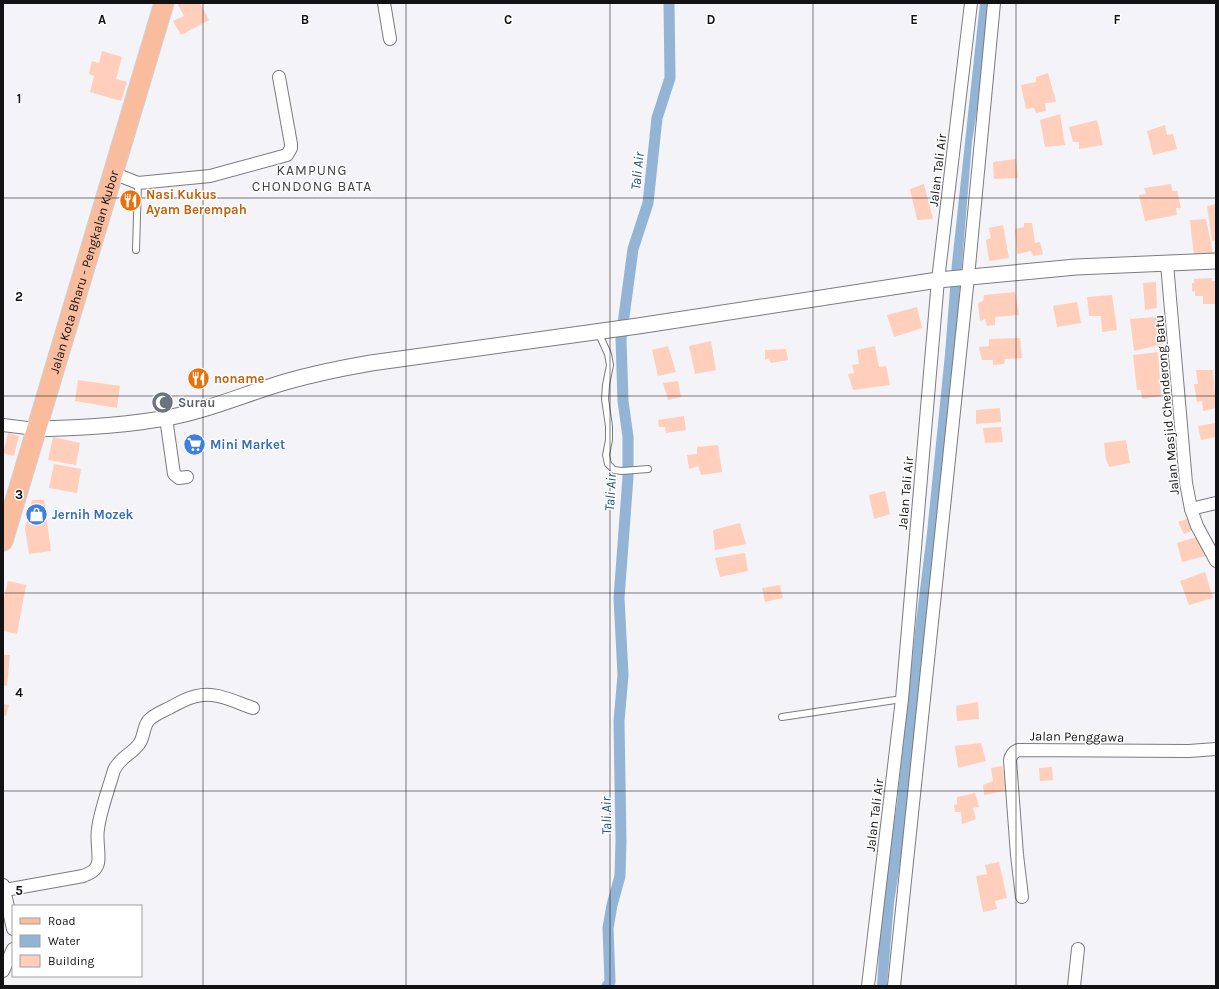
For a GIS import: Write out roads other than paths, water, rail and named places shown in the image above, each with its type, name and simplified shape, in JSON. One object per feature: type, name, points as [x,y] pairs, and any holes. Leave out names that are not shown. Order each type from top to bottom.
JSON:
[{"type":"main road","name":"Jalan Kota Bharu - Pengkalan Kubor","points":[[3,541],[35,429],[164,3]]},
{"type":"street","points":[[384,3],[390,39]]},
{"type":"street","name":"Jalan Tali Air","points":[[868,986],[902,699],[940,280],[971,3]]},
{"type":"street","points":[[894,986],[968,277],[994,3]]},
{"type":"street","points":[[112,173],[138,183],[212,176],[287,155],[291,148],[291,144],[280,77]]},
{"type":"street","points":[[3,425],[35,429],[98,427],[166,418],[197,411],[285,382],[334,369],[598,330],[638,326],[940,280],[1076,267],[1216,261]]},
{"type":"street","name":"Jalan Masjid Chenderong Batu","points":[[1167,264],[1186,483],[1191,509],[1197,526],[1216,561]]},
{"type":"street","points":[[166,418],[174,474],[179,478],[187,477]]},
{"type":"street","points":[[1191,509],[1216,503]]},
{"type":"street","points":[[12,924],[4,887],[83,876],[96,868],[99,861],[97,842],[98,828],[114,770],[118,762],[135,750],[141,742],[149,720],[157,714],[195,696],[206,694],[253,708]]},
{"type":"street","name":"Jalan Penggawa","points":[[1022,897],[1017,854],[1010,760],[1014,752],[1018,750],[1189,751],[1216,749]]},
{"type":"street","points":[[1074,986],[1078,949]]},
{"type":"street","points":[[3,971],[12,952]]},
{"type":"lane","points":[[136,250],[138,183]]},
{"type":"lane","points":[[598,330],[608,354],[610,366],[606,392],[609,433],[606,455],[608,464],[614,470],[622,471],[648,469]]},
{"type":"lane","points":[[782,717],[902,699]]},
{"type":"water","points":[[980,3],[989,3],[980,92],[972,142],[958,313],[906,825],[894,903],[887,986],[877,986],[882,903],[897,803],[927,533],[945,354],[952,263]]},
{"type":"waterway","name":"Tali Air","points":[[607,986],[610,982],[608,928],[612,905],[620,876],[621,841],[619,721],[623,675],[619,598],[628,477],[628,437],[623,401],[621,339],[633,249],[648,203],[657,118],[670,78],[669,3]]},
{"type":"place","name":"Nasi Kukus Ayam Berempah","points":[[130,201]]},
{"type":"place","name":"noname","points":[[199,378]]},
{"type":"place","name":"Surau","points":[[163,402]]},
{"type":"place","name":"Mini Market","points":[[194,444]]},
{"type":"place","name":"Jernih Mozek","points":[[37,514]]},
{"type":"district","name":"KAMPUNG CHONDONG BATA","points":[[312,178]]}]
